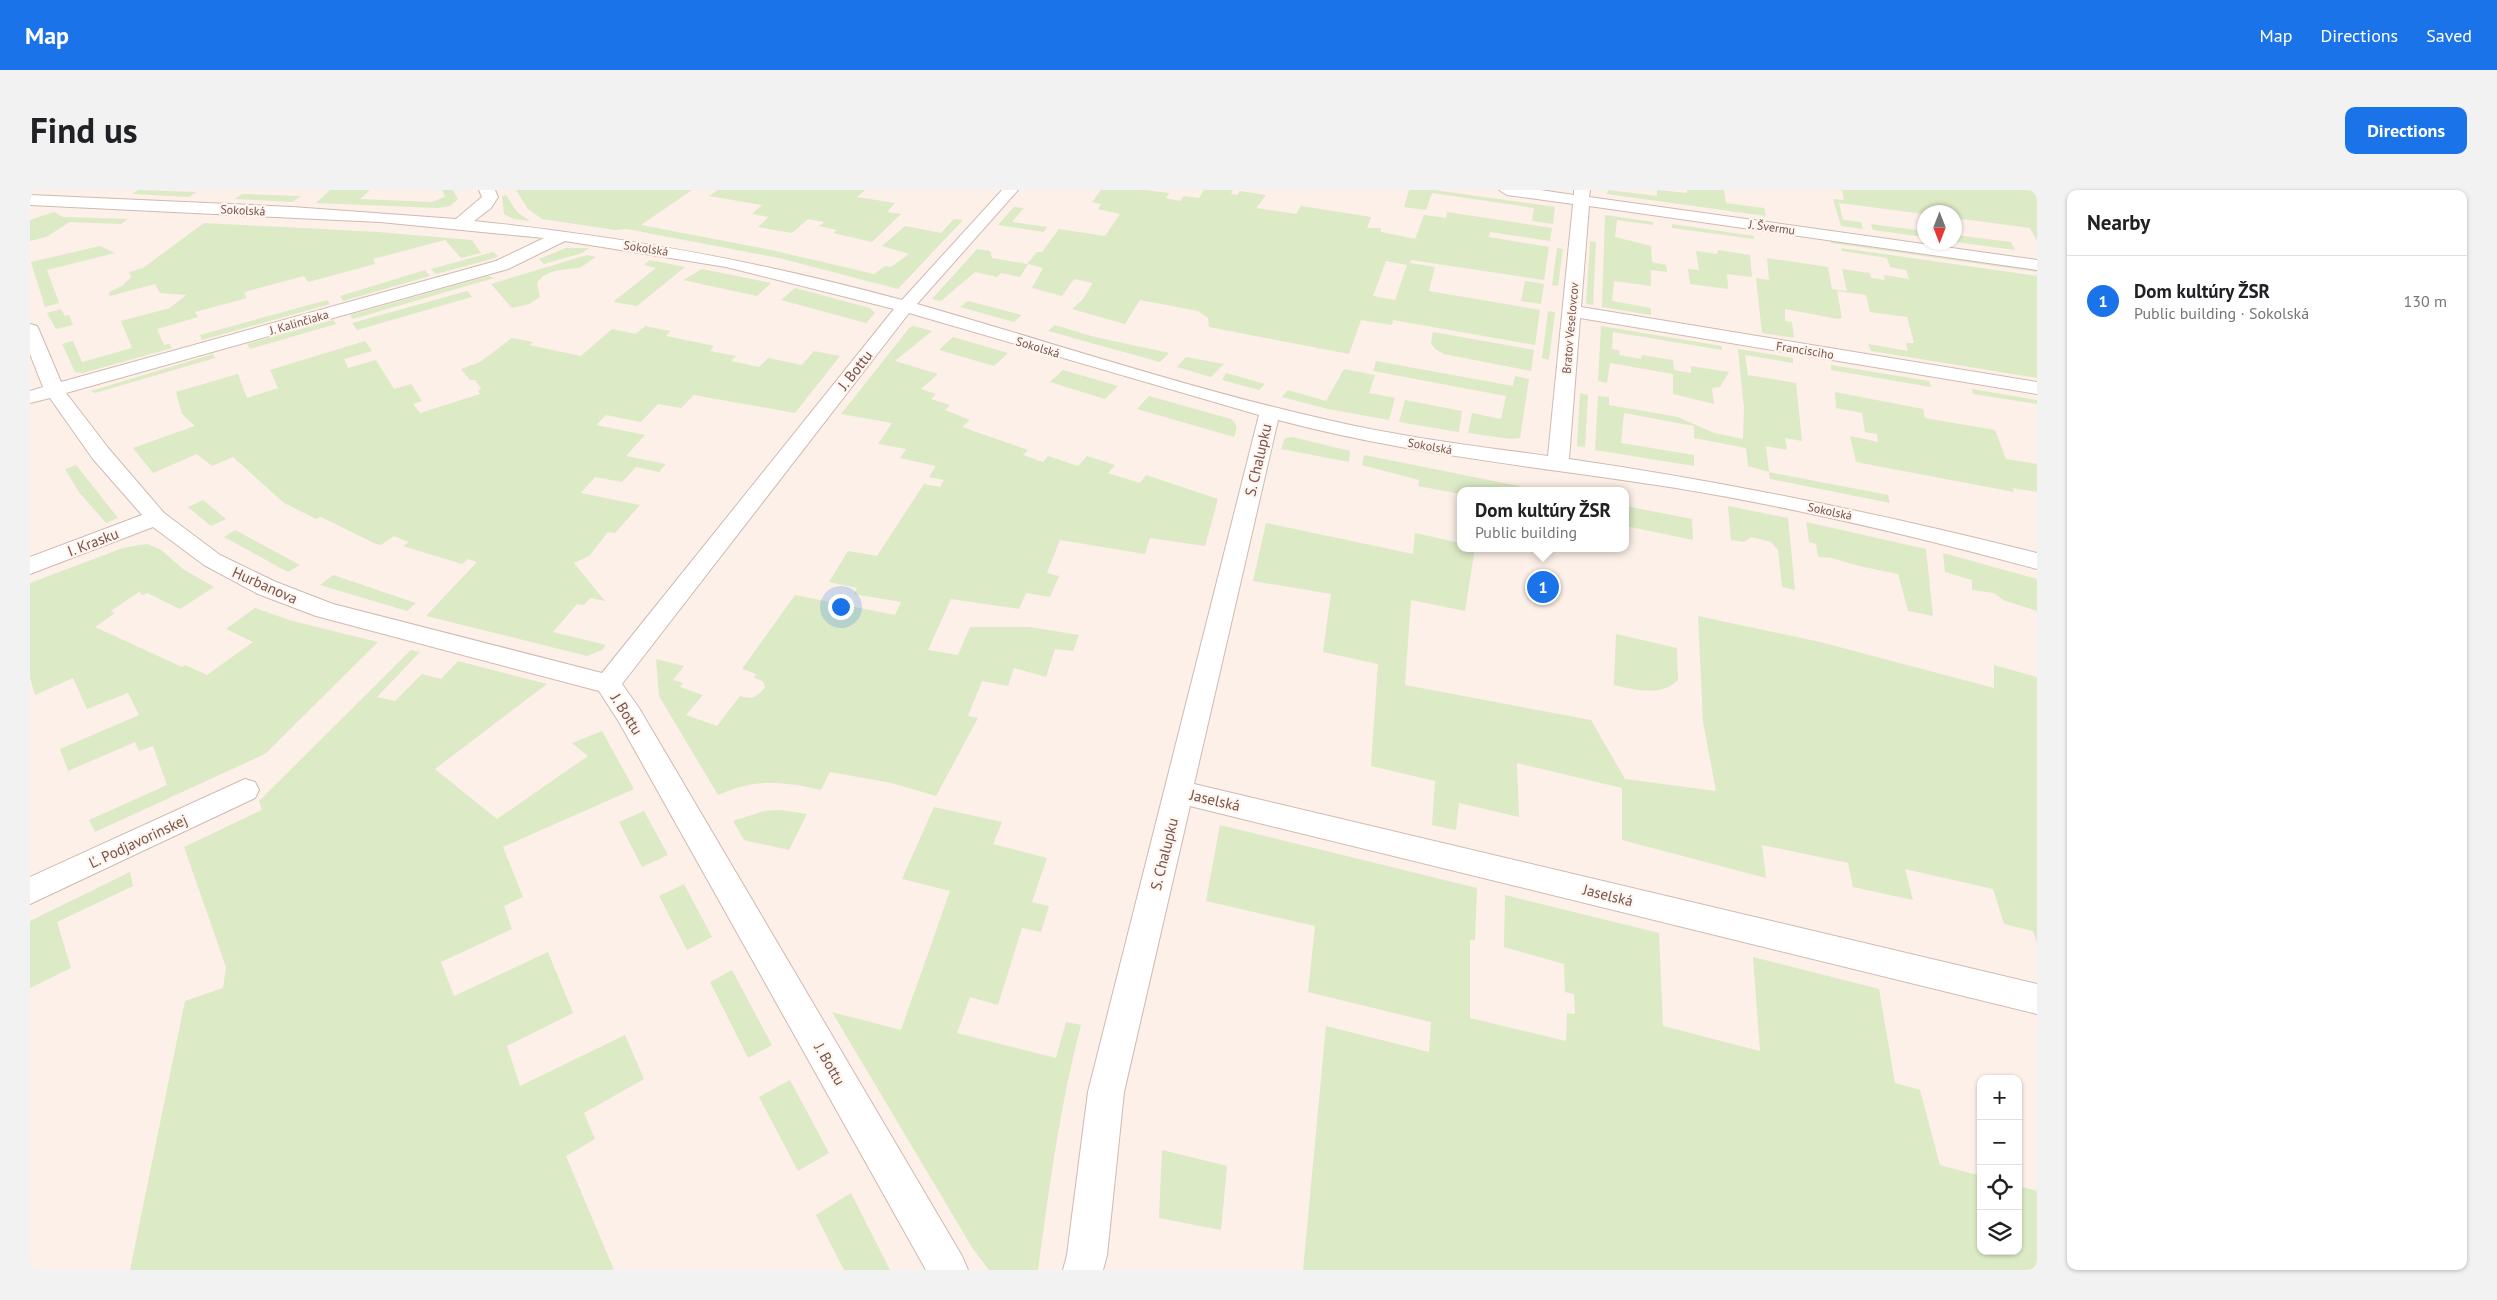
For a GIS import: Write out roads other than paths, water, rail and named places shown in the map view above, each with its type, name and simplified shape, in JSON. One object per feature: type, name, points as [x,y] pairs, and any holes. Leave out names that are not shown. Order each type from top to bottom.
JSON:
[{"type":"street","points":[[461,222],[484,205],[490,197],[487,190]]},
{"type":"street","name":"J. Bottu","points":[[948,1270],[629,715],[608,684],[905,307],[1010,190]]},
{"type":"street","name":"J. Švermu","points":[[1507,190],[1581,195],[2037,264]]},
{"type":"street","name":"Bratov Veselovcov","points":[[1558,466],[1581,195]]},
{"type":"street","name":"Sokolská","points":[[33,202],[461,222],[563,235],[745,266],[905,307],[1080,359],[1270,411],[1379,436],[1558,466],[1724,490],[1835,512],[2037,561]]},
{"type":"street","name":"J. Kalinčiaka","points":[[30,397],[502,265],[563,235]]},
{"type":"street","name":"Francisciho","points":[[1572,311],[2037,388]]},
{"type":"street","name":"Hurbanova","points":[[30,330],[54,390],[101,454],[156,518],[212,560],[267,588],[325,610],[408,634],[608,684]]},
{"type":"street","name":"S. Chalupku","points":[[1083,1270],[1087,1255],[1106,1092],[1270,411]]},
{"type":"street","name":"I. Krasku","points":[[30,566],[156,518]]},
{"type":"street","name":"Ľ. Podjavorinskej","points":[[30,891],[245,790]]},
{"type":"street","name":"Jaselská","points":[[1179,792],[2037,999]]},
{"type":"place","name":"Dom kultúry ŽSR","points":[[1543,587]]}]
